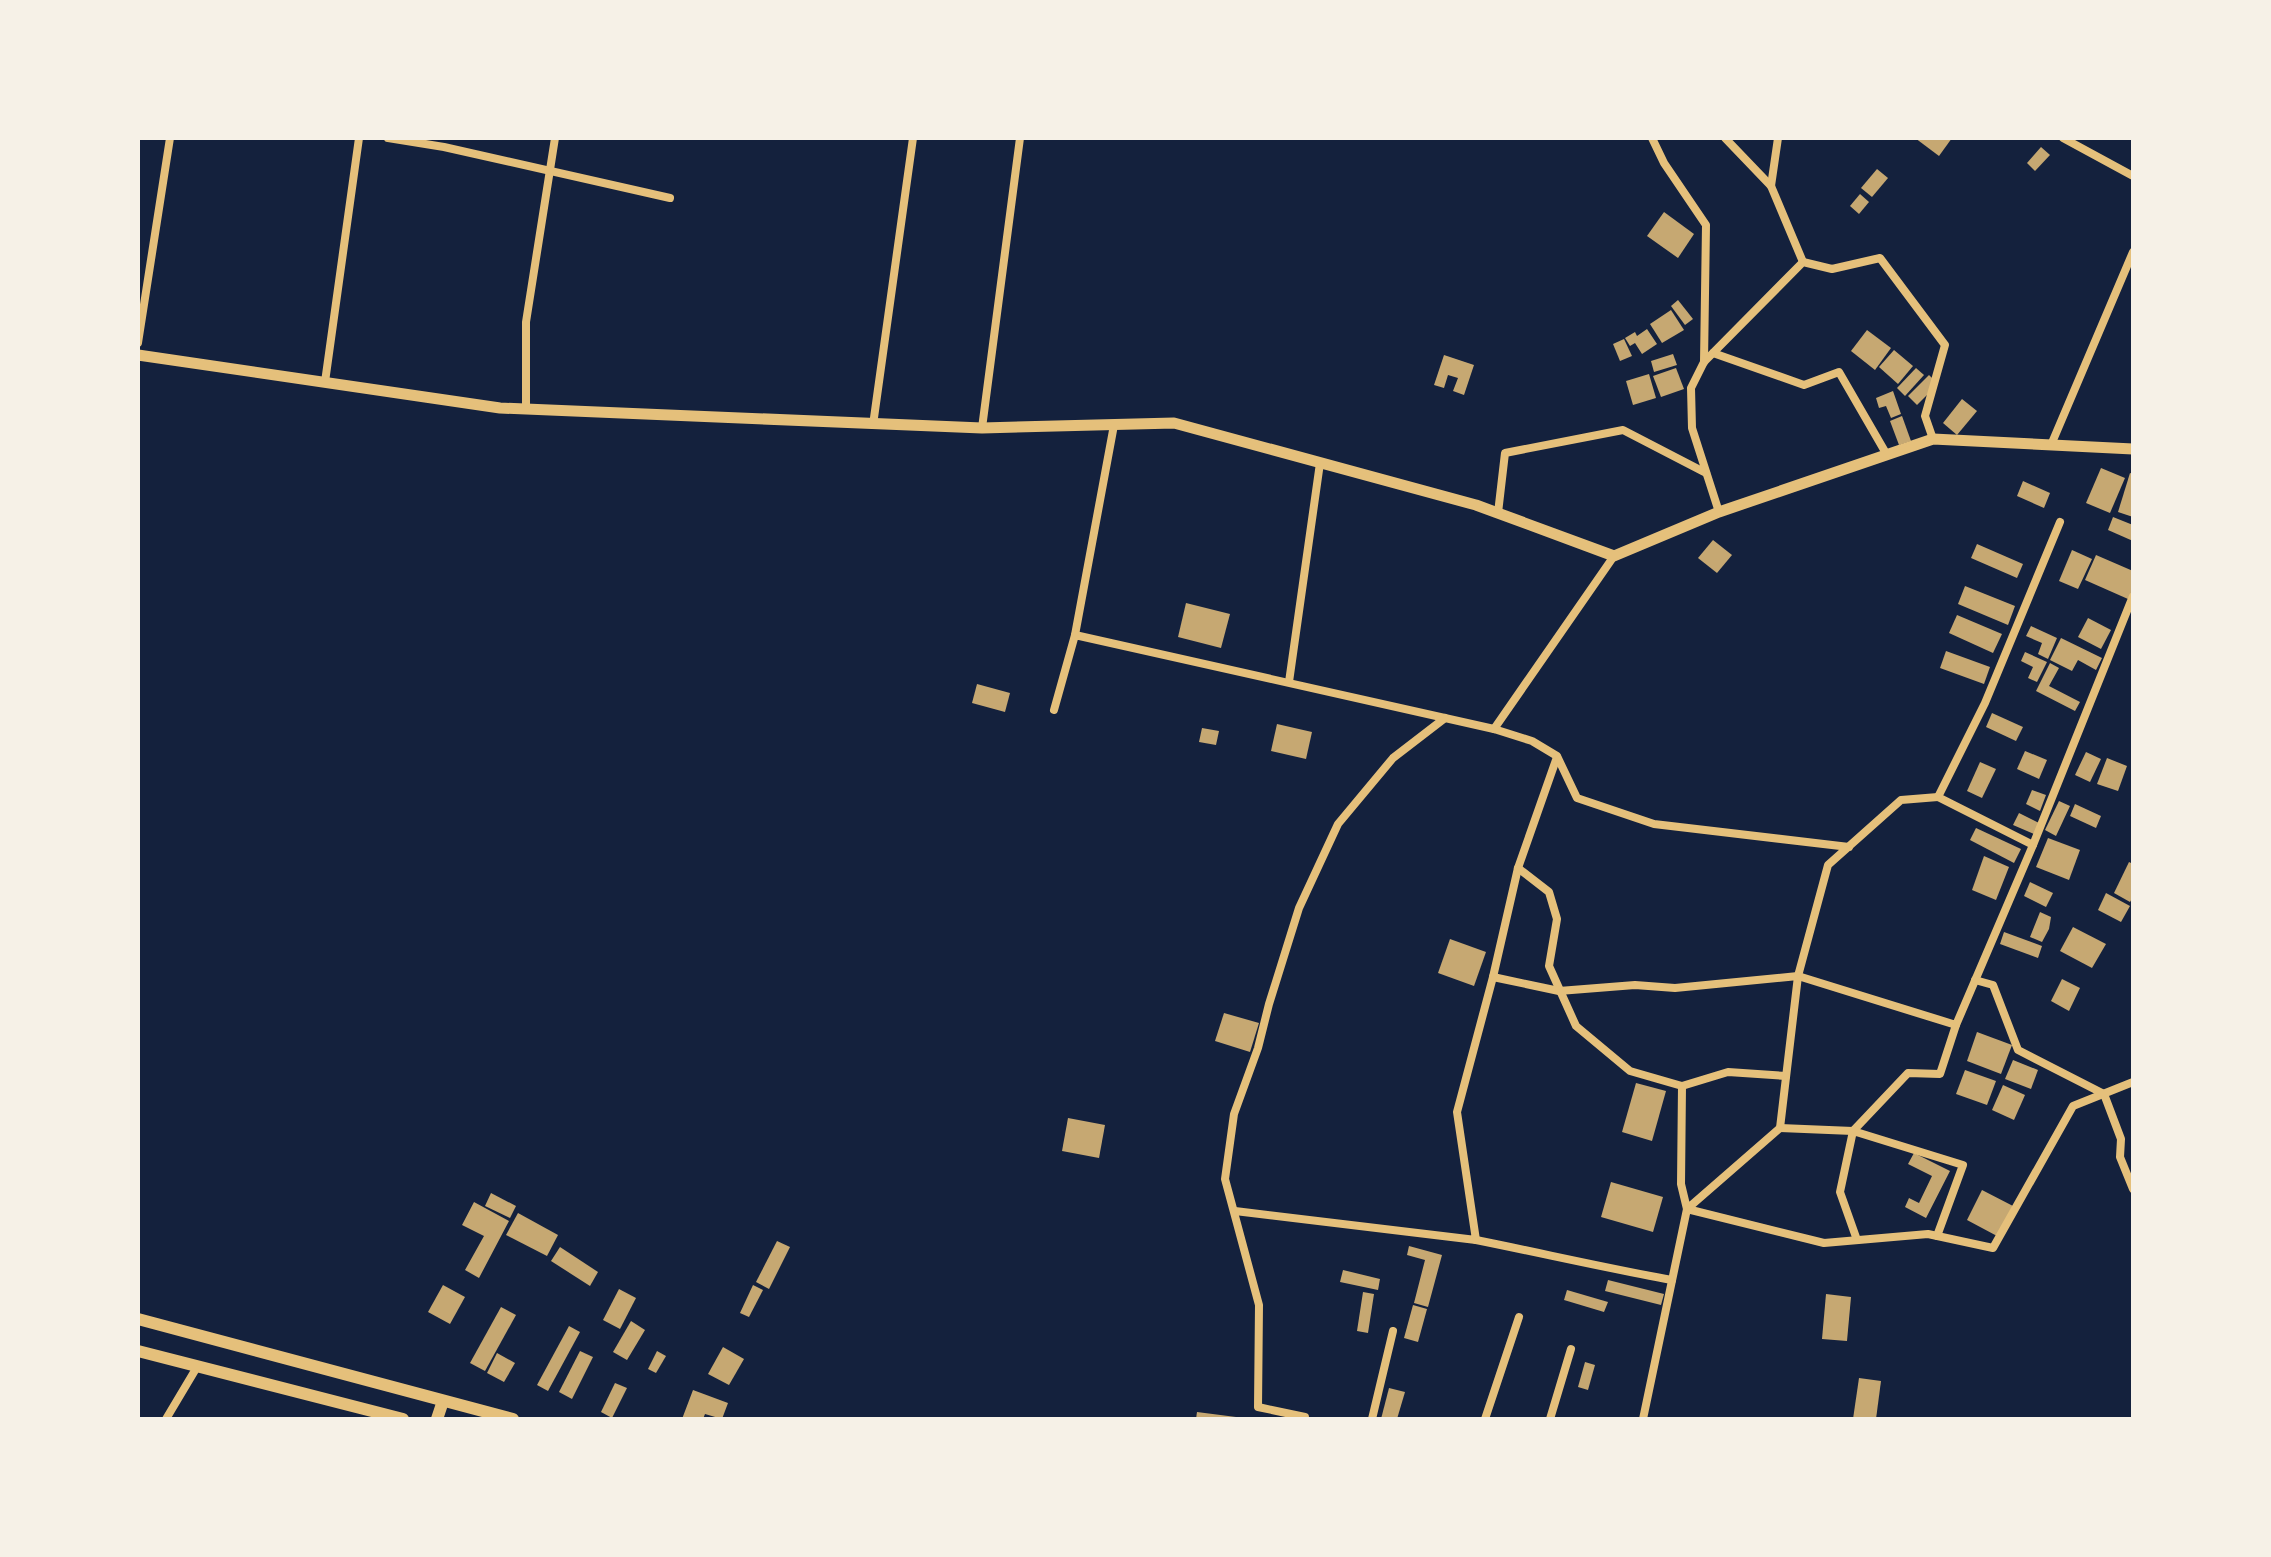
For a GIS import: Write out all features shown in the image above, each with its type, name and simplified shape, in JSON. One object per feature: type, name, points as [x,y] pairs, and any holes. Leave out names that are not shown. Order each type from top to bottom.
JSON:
[{"type":"main road","points":[[138,1319],[513,1419]]},
{"type":"main road","points":[[138,1351],[403,1419]]},
{"type":"main road","points":[[437,1419],[443,1401]]},
{"type":"street","points":[[138,343],[170,138]]},
{"type":"street","points":[[325,382],[359,138]]},
{"type":"street","points":[[388,138],[444,147],[670,198]]},
{"type":"street","points":[[526,409],[526,322],[555,138]]},
{"type":"street","points":[[873,425],[913,138]]},
{"type":"street","points":[[982,428],[1020,138]]},
{"type":"street","points":[[1652,138],[1664,163],[1706,225],[1704,362]]},
{"type":"street","points":[[1725,138],[1771,186],[1803,262]]},
{"type":"street","points":[[1771,186],[1778,138]]},
{"type":"street","points":[[2063,138],[2133,176]]},
{"type":"street","points":[[2051,445],[2133,252]]},
{"type":"street","points":[[1803,262],[1832,269],[1880,258],[1945,345],[1925,416],[1933,439]]},
{"type":"street","points":[[1719,512],[1692,428],[1691,388],[1704,362],[1803,262]]},
{"type":"street","points":[[1713,353],[1804,385],[1839,372],[1887,455]]},
{"type":"street","points":[[138,355],[500,408],[982,428],[1174,423],[1498,513],[1614,556]]},
{"type":"street","points":[[1054,710],[1075,635],[1114,425]]},
{"type":"street","points":[[1498,513],[1505,453],[1623,430],[1707,473]]},
{"type":"street","points":[[1494,729],[1614,556],[1719,512],[1933,439],[2133,449]]},
{"type":"street","points":[[1289,682],[1320,463]]},
{"type":"street","points":[[1938,797],[1985,703],[2060,522]]},
{"type":"street","points":[[1857,1240],[1840,1192],[1853,1131],[1908,1073],[1940,1074],[1956,1025],[2033,845],[2133,596]]},
{"type":"street","points":[[1075,635],[1494,729],[1532,741],[1557,756],[1577,798],[1654,824],[1849,847]]},
{"type":"street","points":[[1305,1419],[1258,1407],[1259,1305],[1225,1179],[1234,1114],[1258,1048],[1299,908],[1338,824],[1393,758],[1445,718]]},
{"type":"street","points":[[1476,1240],[1457,1112],[1518,868],[1557,756]]},
{"type":"street","points":[[1687,1209],[1780,1128],[1798,976],[1828,865],[1901,800],[1938,797],[2033,845]]},
{"type":"street","points":[[1518,868],[1549,892],[1557,919],[1549,966],[1576,1026],[1630,1071],[1682,1086],[1728,1072],[1786,1076]]},
{"type":"street","points":[[1493,977],[1559,991],[1635,985],[1675,988],[1798,976],[1956,1025]]},
{"type":"street","points":[[1975,980],[1993,985],[2018,1050],[2104,1094],[2121,1139],[2120,1157],[2133,1189]]},
{"type":"street","points":[[1687,1209],[1824,1243],[1928,1234],[1993,1248],[2073,1106],[2133,1082]]},
{"type":"street","points":[[1643,1419],[1687,1209],[1681,1184],[1682,1086]]},
{"type":"street","points":[[1780,1128],[1853,1131],[1963,1165],[1937,1236]]},
{"type":"street","points":[[1235,1211],[1476,1240],[1672,1280]]},
{"type":"street","points":[[1485,1419],[1519,1317]]},
{"type":"street","points":[[1372,1419],[1393,1331]]},
{"type":"street","points":[[1550,1419],[1571,1349]]},
{"type":"street","points":[[166,1419],[197,1367]]},
{"type":"building","points":[[1915,138],[1952,138],[1939,156]]},
{"type":"building","points":[[2041,147],[2050,155],[2035,171],[2027,163]]},
{"type":"building","points":[[1877,169],[1888,178],[1872,197],[1861,188]]},
{"type":"building","points":[[1860,194],[1869,202],[1859,214],[1850,206]]},
{"type":"building","points":[[1664,212],[1694,234],[1678,258],[1647,236]]},
{"type":"building","points":[[1678,300],[1693,319],[1685,325],[1671,306]]},
{"type":"building","points":[[1671,310],[1684,330],[1662,343],[1650,324]]},
{"type":"building","points":[[1647,329],[1657,344],[1642,354],[1635,343],[1630,346],[1625,338],[1635,332],[1637,336]]},
{"type":"building","points":[[1867,330],[1891,348],[1875,370],[1851,351]]},
{"type":"building","points":[[1624,339],[1632,356],[1620,361],[1613,344]]},
{"type":"building","points":[[1894,350],[1913,366],[1898,384],[1879,367]]},
{"type":"building","points":[[1673,354],[1677,365],[1654,372],[1651,361]]},
{"type":"building","points":[[1444,355],[1474,365],[1464,395],[1453,391],[1458,378],[1448,375],[1444,388],[1434,385]]},
{"type":"building","points":[[1676,368],[1684,389],[1661,397],[1653,376]]},
{"type":"building","points":[[1916,368],[1924,375],[1905,396],[1897,388]]},
{"type":"building","points":[[1649,374],[1656,398],[1633,405],[1626,381]]},
{"type":"building","points":[[1929,375],[1938,384],[1917,405],[1908,396]]},
{"type":"building","points":[[1893,391],[1901,414],[1891,418],[1886,406],[1879,408],[1876,398]]},
{"type":"building","points":[[1962,399],[1977,411],[1957,435],[1943,423]]},
{"type":"building","points":[[1902,416],[1911,441],[1899,445],[1890,421]]},
{"type":"building","points":[[2101,468],[2125,478],[2110,513],[2086,503]]},
{"type":"building","points":[[2130,473],[2133,474],[2133,517],[2118,512]]},
{"type":"building","points":[[2023,481],[2050,493],[2044,508],[2017,496]]},
{"type":"building","points":[[2113,517],[2133,525],[2133,541],[2108,530]]},
{"type":"building","points":[[1713,540],[1732,555],[1717,573],[1698,558]]},
{"type":"building","points":[[1977,544],[2023,564],[2017,578],[1971,558]]},
{"type":"building","points":[[2072,550],[2092,559],[2078,589],[2059,581]]},
{"type":"building","points":[[2096,555],[2133,571],[2133,588],[2128,599],[2085,580]]},
{"type":"building","points":[[1965,586],[2015,606],[2008,625],[1958,604]]},
{"type":"building","points":[[1186,603],[1230,614],[1221,648],[1178,637]]},
{"type":"building","points":[[1957,615],[2002,634],[1993,653],[1949,633]]},
{"type":"building","points":[[2088,618],[2111,630],[2101,649],[2078,637]]},
{"type":"building","points":[[2031,626],[2057,638],[2048,659],[2038,654],[2042,643],[2026,636]]},
{"type":"building","points":[[2061,638],[2102,658],[2096,670],[2078,660],[2072,671],[2050,660]]},
{"type":"building","points":[[1946,651],[1990,667],[1984,684],[1940,668]]},
{"type":"building","points":[[2025,652],[2047,662],[2037,682],[2028,678],[2033,667],[2021,661]]},
{"type":"building","points":[[2050,663],[2059,668],[2049,686],[2080,702],[2075,711],[2036,691]]},
{"type":"building","points":[[977,684],[1010,693],[1005,712],[972,703]]},
{"type":"building","points":[[1992,713],[2023,727],[2016,741],[1986,727]]},
{"type":"building","points":[[1277,724],[1312,732],[1306,759],[1271,751]]},
{"type":"building","points":[[1202,728],[1219,731],[1216,745],[1199,742]]},
{"type":"building","points":[[2025,751],[2047,760],[2039,779],[2017,769]]},
{"type":"building","points":[[2086,752],[2101,759],[2090,782],[2075,775]]},
{"type":"building","points":[[2107,758],[2127,766],[2118,791],[2097,784]]},
{"type":"building","points":[[1980,762],[1996,769],[1982,798],[1967,791]]},
{"type":"building","points":[[2032,790],[2046,795],[2040,811],[2026,804]]},
{"type":"building","points":[[2059,801],[2070,806],[2056,836],[2045,830]]},
{"type":"building","points":[[2075,804],[2101,816],[2096,828],[2070,816]]},
{"type":"building","points":[[2019,813],[2039,823],[2034,834],[2013,825]]},
{"type":"building","points":[[1976,828],[2021,849],[2014,863],[1970,840]]},
{"type":"building","points":[[2048,838],[2080,850],[2069,880],[2036,867]]},
{"type":"building","points":[[1984,856],[2009,867],[1996,900],[1972,890]]},
{"type":"building","points":[[2129,862],[2133,864],[2133,897],[2130,902],[2114,893]]},
{"type":"building","points":[[2030,882],[2053,893],[2046,907],[2024,896]]},
{"type":"building","points":[[2106,893],[2130,906],[2121,922],[2098,910]]},
{"type":"building","points":[[2040,912],[2051,917],[2042,942],[2030,937]]},
{"type":"building","points":[[2073,927],[2106,944],[2092,968],[2060,951]]},
{"type":"building","points":[[2004,932],[2042,946],[2038,958],[2000,944]]},
{"type":"building","points":[[1450,939],[1486,952],[1474,986],[1438,973]]},
{"type":"building","points":[[2062,979],[2080,988],[2069,1011],[2051,1001]]},
{"type":"building","points":[[1224,1013],[1259,1023],[1250,1052],[1215,1041]]},
{"type":"building","points":[[1977,1032],[2012,1045],[2001,1074],[1967,1061]]},
{"type":"building","points":[[2013,1060],[2038,1070],[2031,1089],[2005,1079]]},
{"type":"building","points":[[1965,1070],[1996,1081],[1987,1105],[1956,1094]]},
{"type":"building","points":[[1636,1083],[1666,1091],[1652,1141],[1622,1132]]},
{"type":"building","points":[[2003,1085],[2025,1095],[2014,1120],[1992,1110]]},
{"type":"building","points":[[1068,1118],[1105,1125],[1099,1158],[1062,1151]]},
{"type":"building","points":[[1914,1153],[1950,1171],[1926,1218],[1905,1207],[1909,1198],[1919,1203],[1932,1176],[1908,1164]]},
{"type":"building","points":[[1611,1182],[1663,1197],[1653,1232],[1601,1217]]},
{"type":"building","points":[[1982,1190],[2013,1206],[1997,1236],[1967,1220]]},
{"type":"building","points":[[491,1193],[516,1206],[510,1218],[485,1206]]},
{"type":"building","points":[[474,1202],[509,1221],[479,1278],[465,1270],[484,1236],[462,1225]]},
{"type":"building","points":[[518,1213],[558,1235],[547,1256],[506,1235]]},
{"type":"building","points":[[777,1241],[790,1247],[769,1289],[756,1282]]},
{"type":"building","points":[[1409,1246],[1442,1255],[1428,1307],[1414,1303],[1425,1260],[1407,1255]]},
{"type":"building","points":[[560,1247],[598,1272],[590,1286],[551,1261]]},
{"type":"building","points":[[1343,1270],[1380,1279],[1378,1290],[1340,1282]]},
{"type":"building","points":[[1608,1280],[1664,1294],[1661,1305],[1605,1291]]},
{"type":"building","points":[[443,1285],[465,1297],[450,1324],[428,1312]]},
{"type":"building","points":[[753,1285],[763,1290],[749,1317],[740,1313]]},
{"type":"building","points":[[619,1289],[636,1298],[620,1329],[603,1320]]},
{"type":"building","points":[[1567,1290],[1608,1302],[1604,1312],[1564,1300]]},
{"type":"building","points":[[1363,1292],[1374,1294],[1368,1333],[1357,1331]]},
{"type":"building","points":[[1826,1294],[1851,1297],[1847,1341],[1822,1339]]},
{"type":"building","points":[[1413,1305],[1427,1309],[1418,1342],[1404,1338]]},
{"type":"building","points":[[501,1307],[516,1315],[485,1371],[470,1363]]},
{"type":"building","points":[[631,1321],[645,1330],[627,1360],[613,1352]]},
{"type":"building","points":[[569,1326],[580,1332],[548,1391],[537,1385]]},
{"type":"building","points":[[723,1347],[744,1359],[729,1385],[708,1374]]},
{"type":"building","points":[[580,1351],[593,1357],[572,1399],[559,1392]]},
{"type":"building","points":[[657,1351],[666,1356],[656,1373],[648,1369]]},
{"type":"building","points":[[497,1353],[515,1363],[504,1382],[487,1373]]},
{"type":"building","points":[[1585,1362],[1595,1365],[1588,1390],[1578,1387]]},
{"type":"building","points":[[1859,1378],[1881,1381],[1876,1419],[1853,1419]]},
{"type":"building","points":[[615,1383],[627,1388],[612,1418],[601,1412]]},
{"type":"building","points":[[1389,1388],[1405,1392],[1397,1419],[1381,1419]]},
{"type":"building","points":[[693,1390],[728,1403],[722,1419],[705,1414],[703,1419],[682,1419]]},
{"type":"building","points":[[1197,1412],[1236,1417],[1236,1419],[1196,1419]]}]
